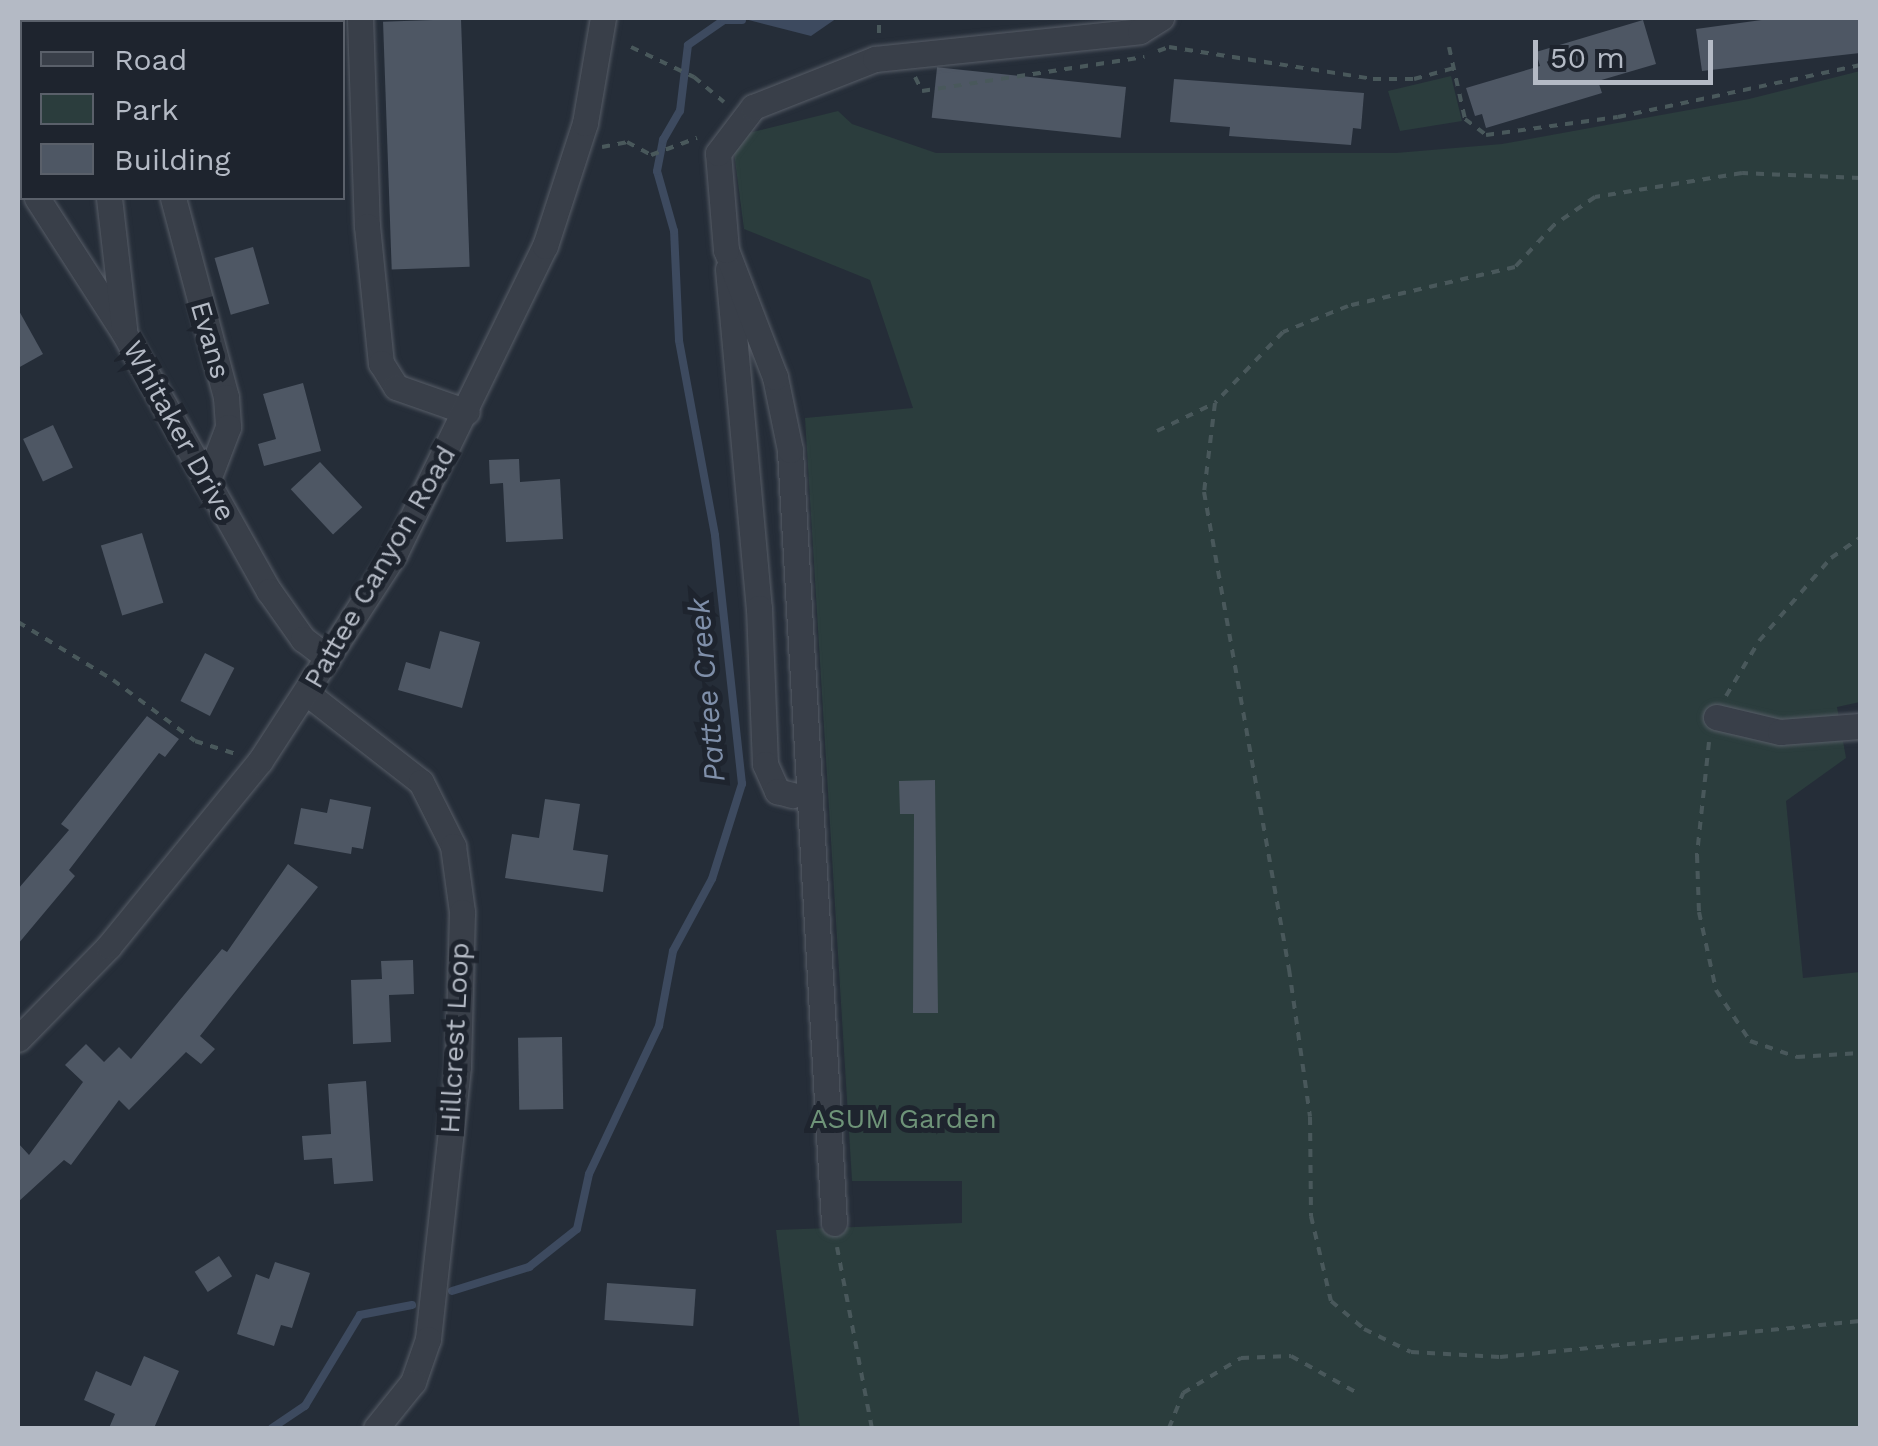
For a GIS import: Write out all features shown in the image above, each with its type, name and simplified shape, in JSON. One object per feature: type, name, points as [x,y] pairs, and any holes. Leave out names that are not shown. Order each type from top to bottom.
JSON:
[{"type":"street","points":[[360,18],[367,226],[381,364],[396,387],[467,412]]},
{"type":"street","name":"Pattee Canyon Road","points":[[18,1039],[109,946],[260,762],[308,694],[394,553],[467,412],[545,246],[586,123],[604,18]]},
{"type":"street","points":[[792,795],[776,790],[765,764],[758,608],[717,162],[740,120],[785,90],[874,59],[1140,31],[1160,18]]},
{"type":"street","name":"Whitaker Drive","points":[[39,200],[124,333],[290,623],[328,658]]},
{"type":"street","points":[[109,200],[124,333]]},
{"type":"street","name":"Evans","points":[[174,200],[226,398],[228,427],[207,482]]},
{"type":"street","points":[[726,250],[776,377],[790,450],[834,1222]]},
{"type":"street","name":"Hillcrest Loop","points":[[308,694],[420,782],[452,846],[462,912],[458,1066],[428,1339],[413,1382],[376,1428]]},
{"type":"street","points":[[1716,717],[1780,732],[1860,726]]},
{"type":"path","points":[[631,47],[694,77],[740,120]]},
{"type":"path","points":[[922,91],[1130,62],[1169,47],[1373,79],[1414,78],[1454,68]]},
{"type":"path","points":[[1449,47],[1470,126],[1509,136],[1860,65]]},
{"type":"path","points":[[602,147],[626,142],[651,155],[670,153],[694,137],[717,162]]},
{"type":"path","points":[[1157,431],[1215,403],[1283,332],[1348,306],[1515,268],[1554,225],[1596,197],[1742,173],[1860,178]]},
{"type":"path","points":[[1215,403],[1205,446],[1209,543],[1232,633],[1289,969],[1310,1118],[1311,1216],[1331,1301],[1364,1329],[1410,1352],[1500,1356],[1860,1321]]},
{"type":"path","points":[[1860,538],[1831,558],[1759,641],[1716,717],[1704,760],[1697,855],[1699,912],[1716,990],[1750,1041],[1797,1057],[1860,1054]]},
{"type":"path","points":[[18,622],[113,680],[194,741],[260,762]]},
{"type":"path","points":[[834,1222],[872,1428]]},
{"type":"path","points":[[1170,1428],[1183,1393],[1241,1358],[1291,1356],[1359,1394]]},
{"type":"green space","name":"ASUM Garden","points":[[1860,71],[1860,702],[1837,707],[1846,758],[1786,801],[1803,978],[1860,972],[1860,1428],[800,1428],[776,1230],[962,1223],[962,1181],[852,1181],[805,418],[913,408],[870,280],[744,229],[732,137],[838,111],[852,124],[936,153],[1396,153],[1502,144],[1749,99]]},
{"type":"green space","points":[[1451,76],[1462,121],[1400,131],[1388,91]]},
{"type":"water","points":[[741,18],[837,18],[811,36]]},
{"type":"building","points":[[1776,18],[1860,18],[1860,53],[1702,71],[1696,29]]},
{"type":"building","points":[[461,19],[470,267],[392,270],[383,22]]},
{"type":"building","points":[[1643,20],[1656,64],[1598,81],[1602,93],[1486,128],[1482,114],[1475,116],[1466,88],[1540,66],[1536,52]]},
{"type":"building","points":[[937,67],[1126,87],[1121,138],[932,118]]},
{"type":"building","points":[[1174,79],[1364,93],[1361,129],[1353,128],[1351,145],[1229,136],[1230,127],[1170,122]]},
{"type":"building","points":[[253,247],[269,304],[231,315],[215,258]]},
{"type":"building","points":[[18,309],[43,354],[18,368]]},
{"type":"building","points":[[303,383],[321,451],[264,466],[258,444],[276,439],[263,394]]},
{"type":"building","points":[[53,425],[73,468],[43,482],[23,439]]},
{"type":"building","points":[[519,459],[520,482],[560,479],[563,539],[506,542],[503,483],[490,484],[489,460]]},
{"type":"building","points":[[320,462],[362,507],[333,535],[291,489]]},
{"type":"building","points":[[142,533],[163,603],[122,615],[101,546]]},
{"type":"building","points":[[440,631],[480,642],[462,708],[398,690],[406,662],[430,669]]},
{"type":"building","points":[[205,653],[234,668],[210,716],[180,701]]},
{"type":"building","points":[[147,716],[179,739],[165,757],[159,753],[69,870],[75,876],[18,944],[18,889],[69,830],[61,824]]},
{"type":"building","points":[[935,780],[938,1013],[913,1013],[914,814],[900,814],[899,781]]},
{"type":"building","points":[[330,799],[371,807],[363,849],[352,847],[351,854],[294,844],[301,808],[327,813]]},
{"type":"building","points":[[545,799],[580,804],[573,850],[608,855],[603,892],[505,878],[512,834],[539,838]]},
{"type":"building","points":[[288,864],[318,887],[200,1036],[215,1049],[201,1064],[186,1052],[129,1110],[119,1100],[71,1165],[64,1160],[18,1202],[18,1143],[29,1155],[83,1082],[65,1065],[86,1044],[104,1062],[119,1047],[131,1059],[222,949],[227,952]]},
{"type":"building","points":[[413,960],[414,994],[389,995],[391,1042],[353,1044],[351,980],[382,979],[381,961]]},
{"type":"building","points":[[562,1037],[563,1109],[519,1110],[518,1038]]},
{"type":"building","points":[[366,1081],[373,1181],[334,1184],[332,1158],[304,1160],[302,1136],[331,1134],[328,1084]]},
{"type":"building","points":[[219,1256],[232,1276],[208,1292],[195,1272]]},
{"type":"building","points":[[275,1262],[310,1273],[292,1328],[281,1325],[274,1346],[237,1334],[256,1274],[269,1279]]},
{"type":"building","points":[[607,1283],[696,1289],[693,1326],[604,1320]]},
{"type":"building","points":[[144,1356],[179,1371],[154,1428],[109,1428],[115,1414],[84,1400],[96,1371],[131,1386]]},
{"type":"waterway","name":"Pattee Creek","points":[[452,1291],[529,1267],[577,1229],[589,1174],[659,1026],[673,951],[712,879],[742,784],[715,535],[679,340],[674,231],[657,171],[663,140],[680,111],[688,45],[724,20],[742,20]]},
{"type":"waterway","name":"Pattee Creek","points":[[272,1428],[305,1406],[360,1315],[412,1305]]}]
